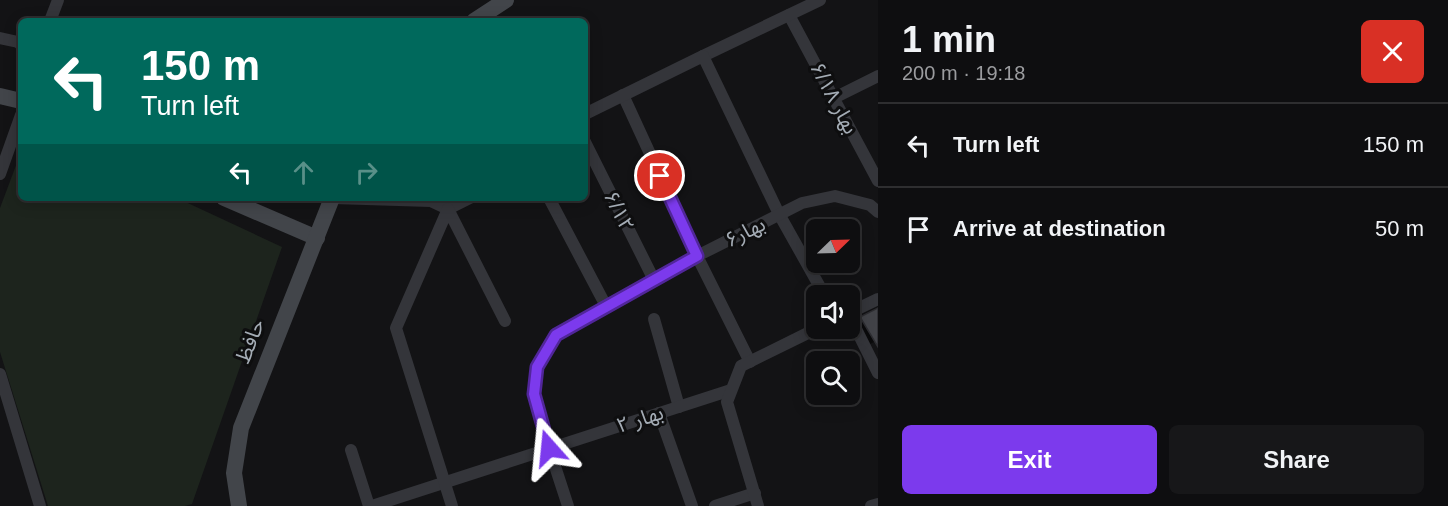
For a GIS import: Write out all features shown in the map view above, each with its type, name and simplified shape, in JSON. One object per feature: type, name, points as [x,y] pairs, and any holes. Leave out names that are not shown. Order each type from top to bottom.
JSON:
[{"type":"main road","points":[[479,18],[506,0]]},
{"type":"main road","points":[[0,96],[18,100]]},
{"type":"main road","points":[[231,201],[317,238]]},
{"type":"main road","name":"حافظ","points":[[239,506],[234,473],[241,428],[331,201]]},
{"type":"street","points":[[51,18],[58,0]]},
{"type":"street","points":[[588,112],[820,0]]},
{"type":"street","name":"بهار ۶/۱۸","points":[[789,15],[878,181]]},
{"type":"street","points":[[0,38],[18,42]]},
{"type":"street","points":[[703,56],[779,214],[819,285]]},
{"type":"street","points":[[834,98],[878,76]]},
{"type":"street","points":[[623,95],[697,256],[750,362]]},
{"type":"street","points":[[0,174],[18,123]]},
{"type":"street","name":"۶/۱۲","points":[[588,148],[654,280]]},
{"type":"street","name":"بهار۶","points":[[568,506],[534,394],[537,367],[556,335],[697,256],[802,203],[835,196],[870,205],[878,212]]},
{"type":"street","points":[[430,201],[448,209],[505,321]]},
{"type":"street","points":[[452,506],[396,328],[448,209],[464,201]]},
{"type":"street","points":[[551,201],[606,306]]},
{"type":"street","points":[[860,308],[878,298]]},
{"type":"street","points":[[654,319],[679,406]]},
{"type":"street","points":[[715,506],[740,498],[756,500],[727,402],[741,366],[806,334]]},
{"type":"street","points":[[860,336],[878,373]]},
{"type":"street","points":[[0,374],[5,409],[40,506]]},
{"type":"street","name":"بهار ۲","points":[[370,506],[731,390]]},
{"type":"street","points":[[659,413],[692,506]]},
{"type":"street","points":[[351,450],[370,506]]},
{"type":"street","points":[[871,506],[878,504]]},
{"type":"shaded area","points":[[18,160],[18,201],[183,201],[282,247],[192,504],[185,506],[48,506],[0,352],[0,208]]},
{"type":"building","points":[[878,308],[878,347],[860,317]]},
{"type":"route","points":[[549,448],[534,394],[537,367],[556,335],[697,256],[660,176]]}]
